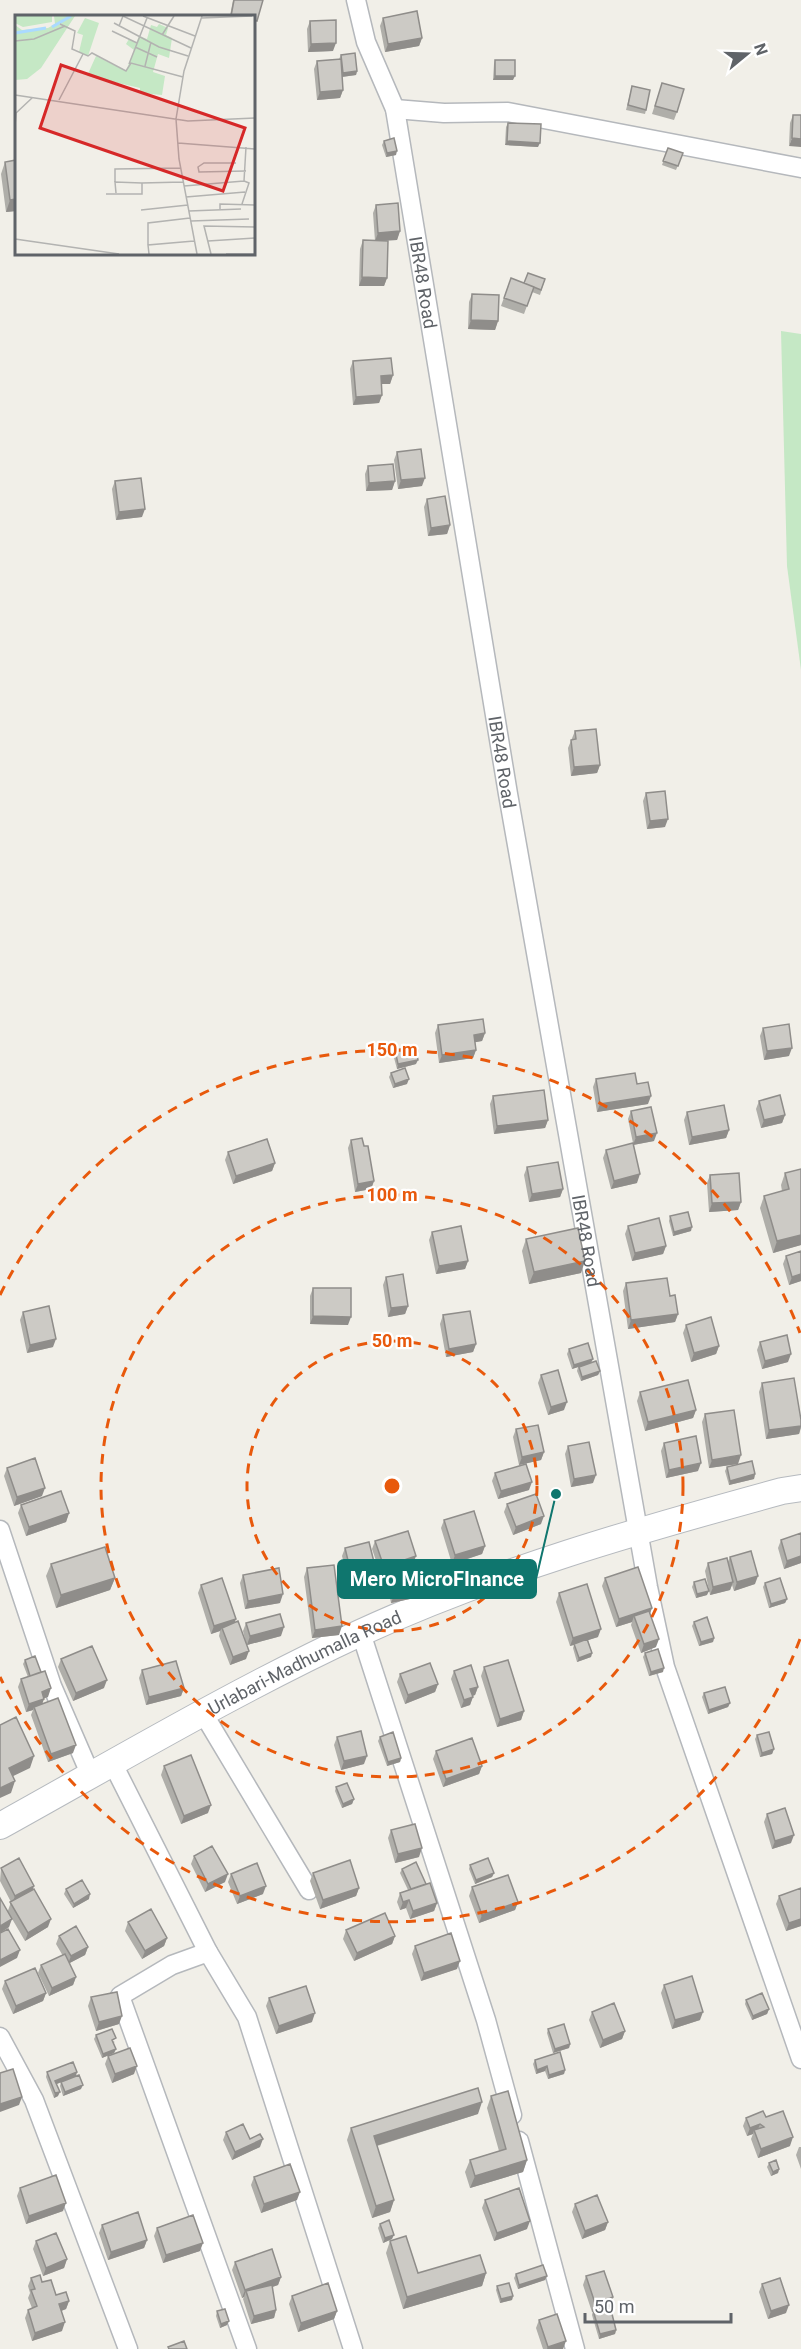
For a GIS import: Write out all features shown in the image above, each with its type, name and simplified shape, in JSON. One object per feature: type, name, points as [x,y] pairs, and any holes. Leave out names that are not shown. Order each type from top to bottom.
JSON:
[{"type":"main road","name":"Urlabari-Madhumalla Road","points":[[0,1826],[203,1713],[361,1633],[473,1586],[638,1530],[782,1491],[801,1488]]},
{"type":"street","name":"IBR48 Road","points":[[356,0],[366,42],[395,109],[510,805],[638,1530],[665,1667],[801,2059]]},
{"type":"street","points":[[395,109],[444,113],[508,112],[801,168]]},
{"type":"street","points":[[0,1530],[52,1686],[247,2017],[353,2349]]},
{"type":"street","points":[[361,1633],[486,2020],[575,2349]]},
{"type":"street","points":[[203,1713],[309,1890]]},
{"type":"street","points":[[208,1952],[172,1965],[120,1996],[247,2349]]},
{"type":"street","points":[[0,2037],[34,2100],[128,2349]]},
{"type":"green space","points":[[781,331],[801,334],[801,670],[787,566]]},
{"type":"building","points":[[234,0],[263,0],[257,21],[255,15],[231,15]]},
{"type":"building","points":[[417,11],[422,38],[388,44],[383,18]]},
{"type":"building","points":[[336,20],[336,43],[311,44],[310,21]]},
{"type":"building","points":[[355,53],[357,71],[343,73],[341,55]]},
{"type":"building","points":[[341,59],[343,90],[320,92],[317,61]]},
{"type":"building","points":[[495,60],[515,60],[515,76],[495,76]]},
{"type":"building","points":[[662,83],[684,89],[677,112],[655,106]]},
{"type":"building","points":[[632,86],[650,90],[646,110],[628,105]]},
{"type":"building","points":[[793,115],[801,115],[801,139],[792,138]]},
{"type":"building","points":[[508,123],[541,124],[540,143],[507,141]]},
{"type":"building","points":[[394,138],[397,151],[387,153],[384,141]]},
{"type":"building","points":[[668,148],[683,153],[678,166],[663,161]]},
{"type":"building","points":[[15,160],[15,199],[10,200],[5,162]]},
{"type":"building","points":[[398,203],[400,231],[378,233],[376,205]]},
{"type":"building","points":[[363,240],[388,241],[387,278],[362,277]]},
{"type":"building","points":[[528,273],[545,279],[541,290],[524,283]]},
{"type":"building","points":[[511,278],[534,287],[527,306],[504,298]]},
{"type":"building","points":[[472,294],[499,295],[498,321],[471,320]]},
{"type":"building","points":[[391,358],[393,375],[381,376],[382,395],[356,397],[353,361]]},
{"type":"building","points":[[421,449],[425,478],[401,480],[397,452]]},
{"type":"building","points":[[393,464],[395,481],[369,483],[368,466]]},
{"type":"building","points":[[141,478],[145,509],[119,512],[115,481]]},
{"type":"building","points":[[445,496],[450,525],[431,528],[427,499]]},
{"type":"building","points":[[596,729],[600,765],[574,767],[571,740],[576,739],[575,731]]},
{"type":"building","points":[[665,791],[668,819],[650,821],[646,793]]},
{"type":"building","points":[[483,1019],[485,1033],[474,1035],[476,1050],[442,1055],[438,1025]]},
{"type":"building","points":[[789,1024],[792,1048],[767,1051],[763,1028]]},
{"type":"building","points":[[415,1046],[418,1060],[398,1064],[395,1050]]},
{"type":"building","points":[[405,1068],[409,1079],[395,1084],[391,1073]]},
{"type":"building","points":[[635,1073],[637,1084],[648,1082],[651,1096],[600,1104],[596,1079]]},
{"type":"building","points":[[544,1090],[548,1120],[497,1126],[493,1096]]},
{"type":"building","points":[[780,1095],[785,1115],[764,1120],[759,1101]]},
{"type":"building","points":[[724,1105],[729,1130],[692,1137],[687,1112]]},
{"type":"building","points":[[651,1107],[657,1133],[636,1137],[631,1111]]},
{"type":"building","points":[[362,1138],[364,1146],[368,1146],[374,1181],[358,1184],[351,1140]]},
{"type":"building","points":[[267,1139],[275,1163],[236,1176],[228,1152]]},
{"type":"building","points":[[633,1143],[640,1174],[614,1181],[606,1150]]},
{"type":"building","points":[[558,1162],[563,1189],[532,1194],[527,1167]]},
{"type":"building","points":[[801,1169],[801,1235],[777,1241],[764,1196],[789,1189],[785,1173]]},
{"type":"building","points":[[739,1173],[741,1202],[712,1203],[710,1175]]},
{"type":"building","points":[[688,1212],[692,1227],[674,1232],[670,1216]]},
{"type":"building","points":[[659,1218],[666,1246],[635,1253],[628,1226]]},
{"type":"building","points":[[461,1226],[468,1261],[439,1266],[432,1232]]},
{"type":"building","points":[[578,1228],[585,1261],[534,1272],[526,1239]]},
{"type":"building","points":[[801,1251],[801,1274],[792,1277],[786,1256]]},
{"type":"building","points":[[403,1274],[408,1306],[391,1308],[386,1277]]},
{"type":"building","points":[[667,1278],[670,1296],[675,1295],[678,1314],[631,1320],[626,1283]]},
{"type":"building","points":[[313,1288],[351,1288],[351,1317],[313,1316]]},
{"type":"building","points":[[49,1306],[56,1339],[30,1345],[23,1312]]},
{"type":"building","points":[[470,1311],[476,1344],[449,1349],[443,1315]]},
{"type":"building","points":[[711,1317],[719,1346],[694,1353],[686,1325]]},
{"type":"building","points":[[787,1335],[791,1354],[765,1361],[760,1342]]},
{"type":"building","points":[[588,1343],[593,1359],[574,1365],[569,1349]]},
{"type":"building","points":[[596,1361],[600,1371],[582,1377],[579,1367]]},
{"type":"building","points":[[558,1370],[567,1402],[551,1407],[541,1375]]},
{"type":"building","points":[[794,1378],[801,1426],[769,1430],[762,1383]]},
{"type":"building","points":[[688,1380],[696,1410],[648,1422],[640,1392]]},
{"type":"building","points":[[734,1410],[741,1455],[712,1460],[705,1414]]},
{"type":"building","points":[[538,1425],[544,1452],[522,1457],[516,1429]]},
{"type":"building","points":[[696,1436],[701,1463],[669,1470],[664,1443]]},
{"type":"building","points":[[589,1442],[596,1475],[574,1479],[568,1446]]},
{"type":"building","points":[[35,1458],[45,1488],[17,1497],[7,1468]]},
{"type":"building","points":[[752,1461],[755,1474],[730,1481],[727,1467]]},
{"type":"building","points":[[526,1464],[532,1482],[501,1491],[495,1473]]},
{"type":"building","points":[[61,1491],[69,1513],[29,1527],[21,1505]]},
{"type":"building","points":[[536,1494],[544,1516],[516,1527],[507,1504]]},
{"type":"building","points":[[474,1511],[485,1546],[455,1555],[444,1520]]},
{"type":"building","points":[[408,1531],[416,1556],[384,1567],[375,1541]]},
{"type":"building","points":[[801,1533],[801,1556],[787,1561],[781,1540]]},
{"type":"building","points":[[369,1542],[375,1566],[351,1573],[345,1548]]},
{"type":"building","points":[[105,1547],[115,1578],[61,1595],[51,1564]]},
{"type":"building","points":[[751,1551],[758,1576],[737,1582],[730,1557]]},
{"type":"building","points":[[727,1558],[733,1582],[713,1587],[708,1563]]},
{"type":"building","points":[[334,1565],[342,1626],[315,1630],[307,1568]]},
{"type":"building","points":[[638,1567],[652,1608],[619,1619],[605,1578]]},
{"type":"building","points":[[279,1568],[283,1594],[248,1601],[243,1575]]},
{"type":"building","points":[[222,1578],[236,1619],[214,1626],[201,1585]]},
{"type":"building","points":[[780,1578],[787,1599],[771,1604],[765,1583]]},
{"type":"building","points":[[705,1579],[709,1591],[697,1594],[694,1582]]},
{"type":"building","points":[[587,1584],[601,1629],[573,1638],[559,1593]]},
{"type":"building","points":[[649,1611],[659,1639],[644,1644],[634,1616]]},
{"type":"building","points":[[280,1614],[284,1627],[250,1636],[246,1623]]},
{"type":"building","points":[[707,1617],[714,1638],[701,1642],[694,1622]]},
{"type":"building","points":[[238,1621],[249,1651],[233,1657],[222,1628]]},
{"type":"building","points":[[587,1639],[592,1653],[579,1658],[574,1644]]},
{"type":"building","points":[[92,1646],[107,1680],[76,1693],[61,1659]]},
{"type":"building","points":[[658,1649],[664,1668],[651,1672],[645,1653]]},
{"type":"building","points":[[35,1656],[41,1672],[30,1676],[25,1660]]},
{"type":"building","points":[[508,1660],[524,1711],[500,1719],[484,1667]]},
{"type":"building","points":[[176,1661],[184,1688],[149,1697],[142,1670]]},
{"type":"building","points":[[430,1663],[438,1684],[408,1695],[400,1674]]},
{"type":"building","points":[[471,1665],[478,1687],[470,1689],[473,1697],[464,1700],[454,1671]]},
{"type":"building","points":[[45,1671],[51,1688],[42,1692],[44,1699],[29,1704],[21,1679]]},
{"type":"building","points":[[725,1687],[730,1703],[709,1710],[704,1693]]},
{"type":"building","points":[[58,1698],[76,1745],[51,1754],[34,1707]]},
{"type":"building","points":[[16,1717],[34,1756],[9,1768],[15,1781],[0,1788],[0,1725]]},
{"type":"building","points":[[361,1731],[367,1756],[344,1761],[337,1737]]},
{"type":"building","points":[[393,1732],[401,1758],[388,1762],[380,1737]]},
{"type":"building","points":[[769,1732],[774,1749],[762,1753],[757,1735]]},
{"type":"building","points":[[472,1738],[482,1766],[446,1779],[436,1751]]},
{"type":"building","points":[[191,1755],[211,1805],[184,1816],[164,1766]]},
{"type":"building","points":[[347,1783],[354,1799],[343,1804],[336,1787]]},
{"type":"building","points":[[785,1808],[794,1835],[775,1841],[767,1814]]},
{"type":"building","points":[[415,1824],[422,1848],[398,1854],[391,1830]]},
{"type":"building","points":[[212,1846],[228,1874],[208,1884],[194,1856]]},
{"type":"building","points":[[19,1858],[34,1886],[15,1896],[1,1868]]},
{"type":"building","points":[[488,1858],[494,1873],[476,1880],[470,1865]]},
{"type":"building","points":[[350,1860],[359,1888],[323,1900],[313,1873]]},
{"type":"building","points":[[416,1862],[426,1884],[411,1889],[402,1869]]},
{"type":"building","points":[[257,1863],[266,1886],[240,1896],[231,1874]]},
{"type":"building","points":[[508,1875],[518,1902],[482,1915],[472,1887]]},
{"type":"building","points":[[82,1880],[90,1894],[74,1904],[66,1889]]},
{"type":"building","points":[[430,1883],[437,1903],[413,1911],[409,1900],[403,1902],[400,1893]]},
{"type":"building","points":[[801,1888],[801,1919],[789,1923],[779,1896]]},
{"type":"building","points":[[34,1889],[51,1919],[28,1933],[10,1902]]},
{"type":"building","points":[[0,1898],[12,1919],[0,1926]]},
{"type":"building","points":[[151,1909],[167,1938],[145,1951],[128,1922]]},
{"type":"building","points":[[385,1913],[395,1936],[357,1953],[346,1930]]},
{"type":"building","points":[[76,1926],[88,1947],[71,1956],[59,1936]]},
{"type":"building","points":[[8,1929],[20,1950],[0,1960],[0,1933]]},
{"type":"building","points":[[451,1933],[460,1961],[424,1973],[415,1946]]},
{"type":"building","points":[[65,1954],[76,1977],[52,1988],[41,1965]]},
{"type":"building","points":[[35,1968],[46,1993],[16,2006],[5,1981]]},
{"type":"building","points":[[692,1976],[703,2012],[675,2020],[664,1985]]},
{"type":"building","points":[[306,1986],[315,2013],[279,2026],[269,1998]]},
{"type":"building","points":[[117,1992],[122,2016],[99,2022],[91,1997]]},
{"type":"building","points":[[762,1993],[769,2009],[753,2016],[746,2000]]},
{"type":"building","points":[[614,2003],[625,2031],[603,2040],[592,2012]]},
{"type":"building","points":[[564,2024],[570,2044],[555,2049],[548,2029]]},
{"type":"building","points":[[112,2029],[116,2038],[112,2040],[116,2049],[103,2054],[96,2035]]},
{"type":"building","points":[[130,2048],[137,2066],[115,2074],[108,2056]]},
{"type":"building","points":[[560,2052],[565,2070],[549,2075],[547,2066],[537,2070],[535,2060]]},
{"type":"building","points":[[73,2062],[77,2072],[55,2081],[60,2092],[55,2093],[47,2072]]},
{"type":"building","points":[[13,2069],[22,2097],[0,2104],[0,2073]]},
{"type":"building","points":[[79,2075],[83,2085],[65,2092],[61,2082]]},
{"type":"building","points":[[478,2088],[482,2102],[374,2136],[394,2200],[376,2206],[351,2128]]},
{"type":"building","points":[[508,2091],[527,2160],[475,2176],[470,2160],[506,2149],[491,2096]]},
{"type":"building","points":[[763,2111],[766,2117],[783,2111],[793,2137],[761,2149],[754,2130],[764,2127],[760,2124],[750,2128],[746,2118]]},
{"type":"building","points":[[243,2124],[250,2139],[260,2134],[263,2139],[235,2152],[226,2132]]},
{"type":"building","points":[[776,2160],[779,2169],[773,2172],[769,2163]]},
{"type":"building","points":[[290,2164],[300,2192],[264,2204],[254,2177]]},
{"type":"building","points":[[56,2175],[66,2203],[29,2216],[20,2188]]},
{"type":"building","points":[[519,2188],[530,2221],[497,2233],[485,2200]]},
{"type":"building","points":[[597,2195],[608,2222],[585,2231],[575,2204]]},
{"type":"building","points":[[138,2212],[147,2240],[111,2252],[102,2225]]},
{"type":"building","points":[[193,2215],[203,2243],[166,2255],[157,2228]]},
{"type":"building","points":[[389,2220],[394,2235],[385,2238],[380,2224]]},
{"type":"building","points":[[56,2233],[67,2259],[46,2268],[36,2241]]},
{"type":"building","points":[[406,2236],[418,2273],[480,2255],[486,2273],[407,2297],[390,2241]]},
{"type":"building","points":[[272,2249],[281,2277],[245,2290],[235,2262]]},
{"type":"building","points":[[543,2265],[547,2276],[519,2285],[516,2274]]},
{"type":"building","points":[[604,2271],[613,2297],[595,2303],[586,2276]]},
{"type":"building","points":[[40,2275],[42,2282],[51,2280],[56,2295],[66,2292],[69,2301],[59,2304],[65,2322],[35,2333],[28,2310],[37,2306],[31,2290],[35,2289],[31,2278]]},
{"type":"building","points":[[780,2278],[789,2305],[771,2311],[762,2284]]},
{"type":"building","points":[[328,2283],[337,2311],[301,2323],[292,2296]]},
{"type":"building","points":[[509,2283],[513,2296],[501,2299],[497,2286]]},
{"type":"building","points":[[272,2285],[276,2310],[254,2316],[246,2291]]},
{"type":"building","points":[[610,2306],[616,2330],[600,2334],[593,2310]]},
{"type":"building","points":[[225,2309],[229,2321],[221,2324],[217,2311]]},
{"type":"building","points":[[557,2314],[566,2341],[548,2347],[539,2320]]},
{"type":"building","points":[[184,2341],[187,2349],[169,2349],[168,2347]]},
{"type":"place","name":"Mero MicroFInance","points":[[556,1494]]}]
